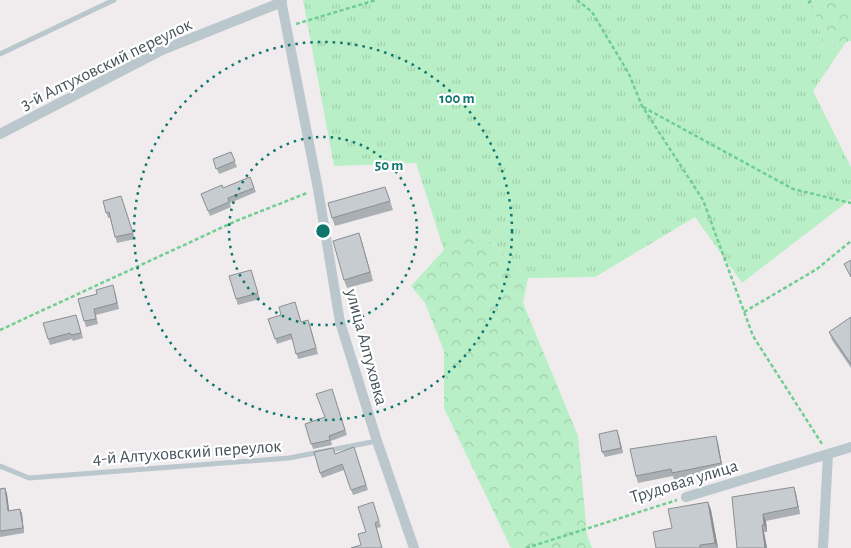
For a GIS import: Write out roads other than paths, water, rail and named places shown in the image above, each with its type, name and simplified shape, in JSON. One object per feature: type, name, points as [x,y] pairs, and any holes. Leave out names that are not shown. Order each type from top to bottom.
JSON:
[{"type":"street","name":"улица Алтуховка","points":[[282,1],[318,189],[340,322],[377,442],[414,548]]},
{"type":"street","name":"3-й Алтуховский переулок","points":[[0,134],[162,50],[282,1]]},
{"type":"street","name":"Трудовая улица","points":[[686,497],[851,447]]},
{"type":"street","points":[[822,548],[828,454]]},
{"type":"lane","points":[[0,54],[114,0]]},
{"type":"lane","name":"4-й Алтуховский переулок","points":[[0,466],[29,478],[289,458],[377,442]]}]
